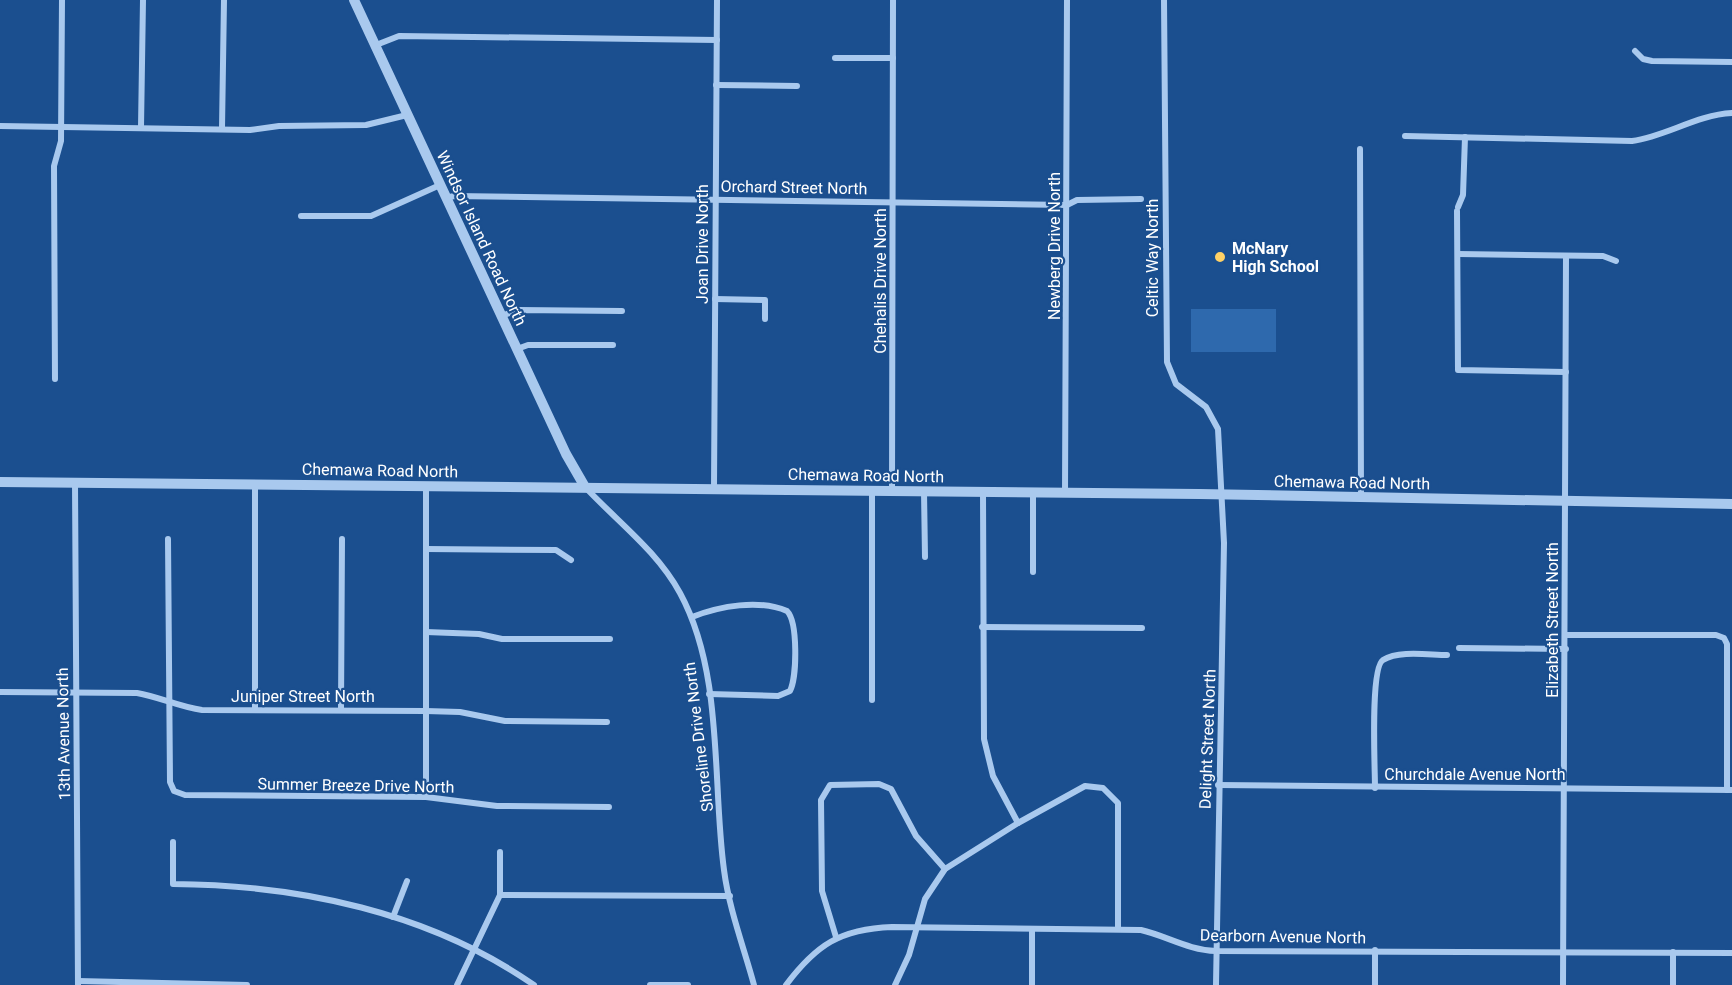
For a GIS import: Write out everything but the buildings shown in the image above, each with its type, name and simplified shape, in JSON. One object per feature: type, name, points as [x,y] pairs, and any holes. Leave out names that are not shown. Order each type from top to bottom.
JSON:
[{"type":"street","points":[[56,379],[54,166],[61,141],[62,0]]},
{"type":"street","points":[[141,127],[143,0]]},
{"type":"street","points":[[222,128],[224,0]]},
{"type":"street","name":"Windsor Island Road North","points":[[354,0],[566,454],[585,487]]},
{"type":"street","name":"Joan Drive North","points":[[714,488],[717,0]]},
{"type":"street","name":"Chehalis Drive North","points":[[892,490],[893,0]]},
{"type":"street","name":"Newberg Drive North","points":[[1065,493],[1067,0]]},
{"type":"street","name":"Celtic Way North","points":[[1164,0],[1167,362],[1176,384],[1206,407],[1215,421],[1220,439],[1221,495]]},
{"type":"street","points":[[376,45],[399,36],[717,40]]},
{"type":"street","points":[[1635,51],[1643,59],[1652,62],[1732,62]]},
{"type":"street","points":[[835,58],[893,58]]},
{"type":"street","points":[[716,85],[796,86]]},
{"type":"street","points":[[1405,136],[1632,141],[1658,135],[1698,118],[1732,113]]},
{"type":"street","points":[[0,126],[250,130],[288,125],[358,126],[407,115]]},
{"type":"street","points":[[1465,137],[1463,195],[1458,209],[1458,370],[1566,372]]},
{"type":"street","points":[[1360,149],[1361,497]]},
{"type":"street","points":[[301,216],[371,216],[440,185]]},
{"type":"street","name":"Orchard Street North","points":[[446,198],[454,196],[1067,204],[1077,200],[1141,199]]},
{"type":"street","points":[[1458,254],[1603,256],[1616,261]]},
{"type":"street","name":"Elizabeth Street North","points":[[1563,985],[1566,256]]},
{"type":"street","points":[[715,299],[765,300],[765,319]]},
{"type":"street","points":[[501,316],[518,310],[622,311]]},
{"type":"street","points":[[517,349],[528,345],[613,345]]},
{"type":"street","name":"Chemawa Road North","points":[[0,482],[892,490],[1732,504]]},
{"type":"street","name":"13th Avenue North","points":[[75,482],[78,983]]},
{"type":"street","points":[[255,484],[255,709]]},
{"type":"street","points":[[426,486],[426,796]]},
{"type":"street","name":"Shoreline Drive North","points":[[585,487],[658,560],[672,578],[692,617],[702,653],[709,694],[724,869],[754,985]]},
{"type":"street","points":[[872,490],[872,700]]},
{"type":"street","points":[[924,491],[925,557]]},
{"type":"street","points":[[983,492],[982,627],[985,750],[993,776],[1018,823]]},
{"type":"street","points":[[1033,492],[1033,572]]},
{"type":"street","name":"Delight Street North","points":[[1216,985],[1224,543],[1221,495]]},
{"type":"street","points":[[168,539],[169,702]]},
{"type":"street","points":[[341,709],[342,539]]},
{"type":"street","points":[[426,549],[556,550],[571,560]]},
{"type":"street","points":[[692,617],[729,606],[773,607],[787,611],[794,622],[794,680],[790,691],[778,696],[709,694]]},
{"type":"street","points":[[982,627],[1142,628]]},
{"type":"street","points":[[426,632],[479,634],[502,639],[610,639]]},
{"type":"street","points":[[1566,635],[1716,635],[1724,638],[1727,644],[1730,790]]},
{"type":"street","points":[[1459,648],[1566,649]]},
{"type":"street","points":[[1375,788],[1376,669],[1385,658],[1395,655],[1447,655]]},
{"type":"street","name":"Juniper Street North","points":[[0,692],[138,693],[180,707],[202,710],[341,709],[460,712],[505,721],[607,722]]},
{"type":"street","name":"Summer Breeze Drive North","points":[[169,702],[170,782],[174,791],[185,795],[426,796],[497,806],[609,807]]},
{"type":"street","points":[[836,937],[822,891],[821,800],[830,784],[879,784],[891,789],[916,836],[945,869]]},
{"type":"street","name":"Churchdale Avenue North","points":[[1218,785],[1730,790]]},
{"type":"street","points":[[895,985],[909,955],[925,899],[945,869],[1078,789],[1093,786],[1109,792],[1118,803],[1118,929]]},
{"type":"street","points":[[173,842],[173,884],[288,890],[341,901],[393,917],[474,951],[534,985]]},
{"type":"street","points":[[457,985],[500,895],[500,852]]},
{"type":"street","points":[[393,917],[407,881]]},
{"type":"street","points":[[500,895],[730,896]]},
{"type":"street","name":"Dearborn Avenue North","points":[[786,985],[801,963],[836,937],[875,927],[1141,930],[1158,934],[1191,949],[1216,951],[1732,953]]},
{"type":"street","points":[[1032,929],[1032,985]]},
{"type":"street","points":[[1375,950],[1375,985]]},
{"type":"street","points":[[1672,985],[1673,952]]},
{"type":"street","points":[[78,983],[247,985]]},
{"type":"street","points":[[650,985],[688,985]]},
{"type":"shaded area","points":[[1191,309],[1276,309],[1276,352],[1191,352]]},
{"type":"place","name":"McNary High School","points":[[1220,257]]}]
